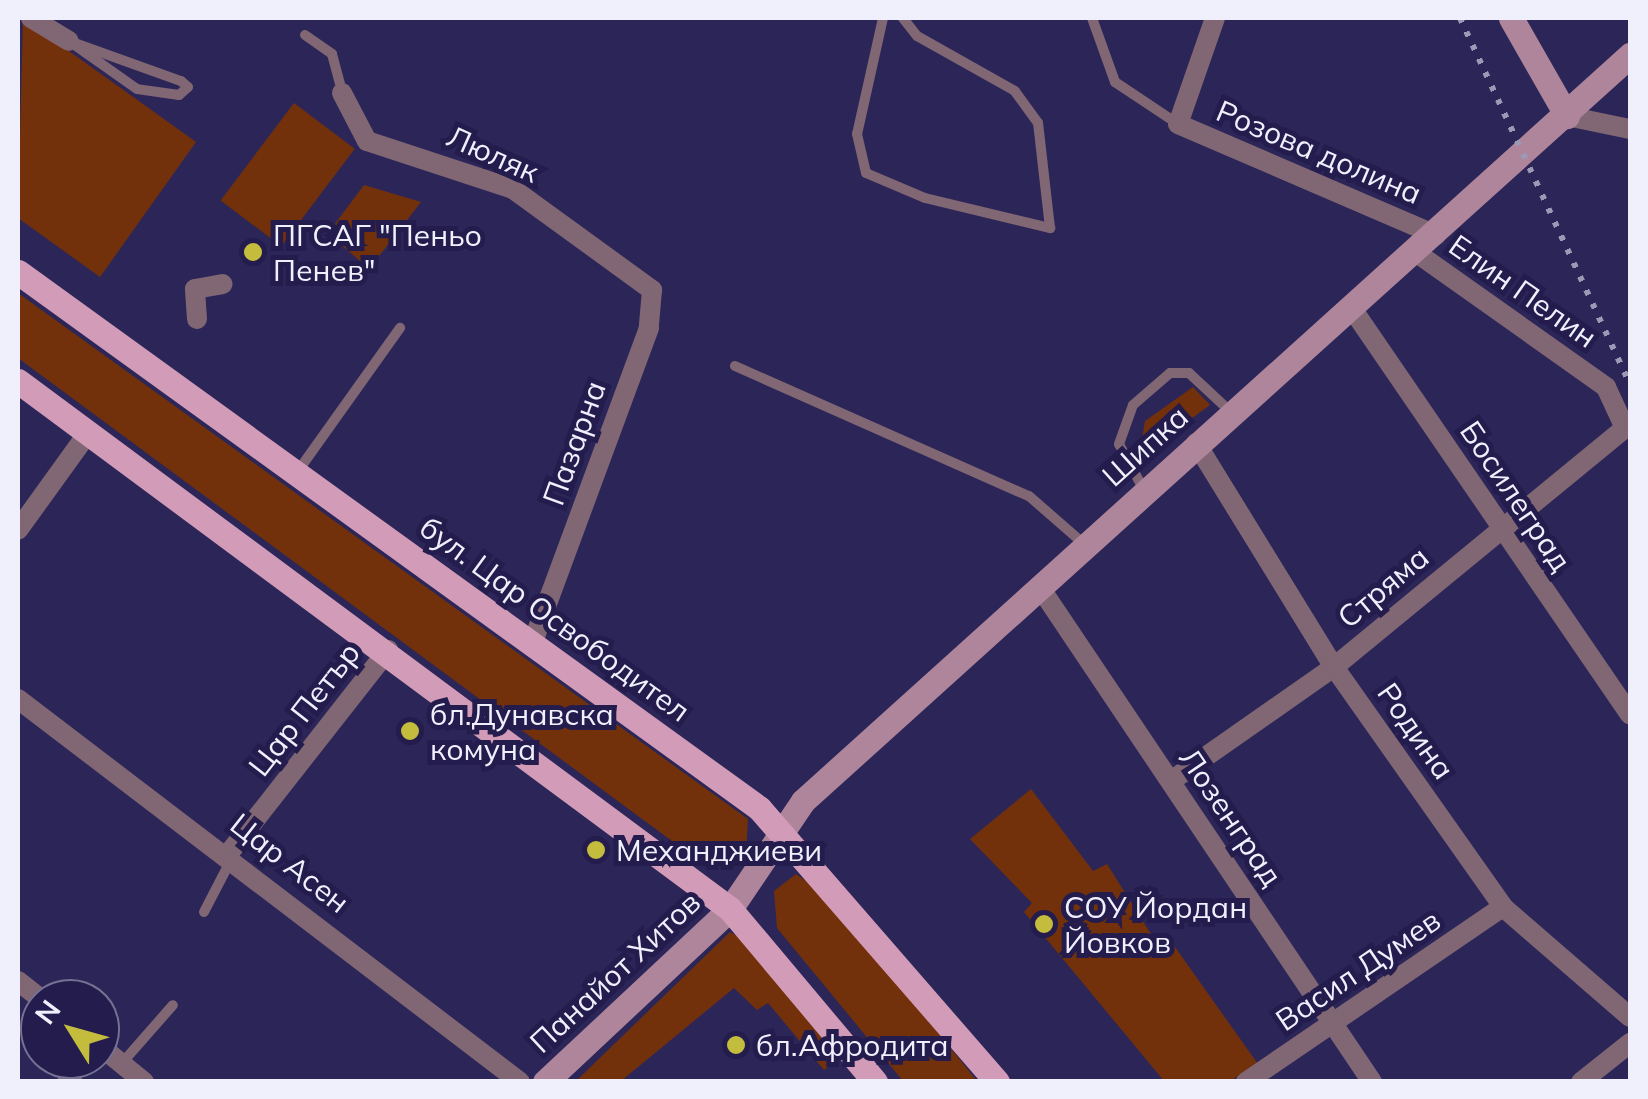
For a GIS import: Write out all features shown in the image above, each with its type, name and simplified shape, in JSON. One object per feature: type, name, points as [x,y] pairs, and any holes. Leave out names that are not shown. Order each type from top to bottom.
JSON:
[{"type":"main road","points":[[1511,18],[1567,116]]},
{"type":"main road","name":"Шипка","points":[[730,910],[782,828],[1038,586],[1231,412],[1427,244],[1630,56]]},
{"type":"main road","name":"бул. Цар Освободител","points":[[18,272],[534,642],[782,828],[997,1082]]},
{"type":"main road","points":[[18,381],[388,650],[730,910],[875,1082]]},
{"type":"main road","name":"Панайот Хитов","points":[[545,1082],[730,910]]},
{"type":"street","points":[[31,18],[69,41]]},
{"type":"street","points":[[1178,124],[1216,18]]},
{"type":"street","name":"Люляк","points":[[342,93],[367,141],[513,189],[631,270]]},
{"type":"street","points":[[1567,116],[1630,128]]},
{"type":"street","name":"Розова долина","points":[[1178,124],[1427,244]]},
{"type":"street","name":"Елин Пелин","points":[[1427,244],[1606,386],[1625,428]]},
{"type":"street","name":"Пазарна","points":[[534,642],[649,328],[652,290],[631,270]]},
{"type":"street","points":[[197,319],[196,289],[223,284]]},
{"type":"street","name":"Босилеград","points":[[1353,310],[1630,714]]},
{"type":"street","name":"Стряма","points":[[1171,781],[1334,668],[1625,428]]},
{"type":"street","points":[[18,530],[88,433]]},
{"type":"street","name":"Родина","points":[[1196,443],[1334,668],[1503,908],[1630,1016]]},
{"type":"street","name":"Лозенград","points":[[1038,586],[1372,1082]]},
{"type":"street","name":"Цар Петър","points":[[231,854],[388,650]]},
{"type":"street","name":"Цар Асен","points":[[18,698],[231,854],[520,1082]]},
{"type":"street","name":"Васил Думев","points":[[1246,1082],[1503,908]]},
{"type":"street","points":[[1581,1082],[1630,1044]]},
{"type":"street","points":[[122,1063],[144,1082]]},
{"type":"lane","points":[[883,18],[857,134],[866,172],[926,198],[1050,228],[1038,123],[1015,90],[918,36],[903,18]]},
{"type":"lane","points":[[1092,18],[1115,82],[1178,124]]},
{"type":"lane","points":[[305,36],[332,54],[342,93]]},
{"type":"lane","points":[[69,41],[181,82],[188,87],[178,95],[137,89],[69,41]]},
{"type":"lane","points":[[297,472],[400,328]]},
{"type":"lane","points":[[736,366],[1030,496],[1084,545]]},
{"type":"lane","points":[[1144,490],[1119,444],[1133,405],[1170,373],[1189,374],[1231,412]]},
{"type":"lane","name":"Цар Петър","points":[[204,912],[231,854]]},
{"type":"lane","points":[[122,1063],[173,1004]]},
{"type":"shaded area","points":[[23,18],[196,142],[100,277],[18,218]]},
{"type":"shaded area","points":[[294,103],[355,149],[281,246],[221,200]]},
{"type":"shaded area","points":[[364,185],[421,202],[369,269],[328,233]]},
{"type":"shaded area","points":[[18,293],[748,819],[746,853],[703,864],[18,358]]},
{"type":"shaded area","points":[[1193,387],[1210,405],[1139,457],[1145,421]]},
{"type":"shaded area","points":[[1031,789],[1093,871],[1107,864],[1159,947],[1170,940],[1258,1064],[1230,1081],[1164,1081],[1024,912],[1032,903],[970,839]]},
{"type":"shaded area","points":[[796,874],[830,898],[977,1081],[903,1081],[777,928],[774,891]]},
{"type":"shaded area","points":[[730,932],[755,946],[845,1054],[824,1070],[768,1003],[757,1010],[734,988],[621,1081],[575,1082]]},
{"type":"railway","points":[[1460,18],[1630,384]]},
{"type":"place","name":"ПГСАГ \"Пеньо Пенев\"","points":[[253,252]]},
{"type":"place","name":"бл.Дунавска комуна","points":[[410,731]]},
{"type":"place","name":"Механджиеви","points":[[596,850]]},
{"type":"place","name":"СОУ Йордан Йовков","points":[[1044,924]]},
{"type":"place","name":"бл.Афродита","points":[[736,1045]]}]
